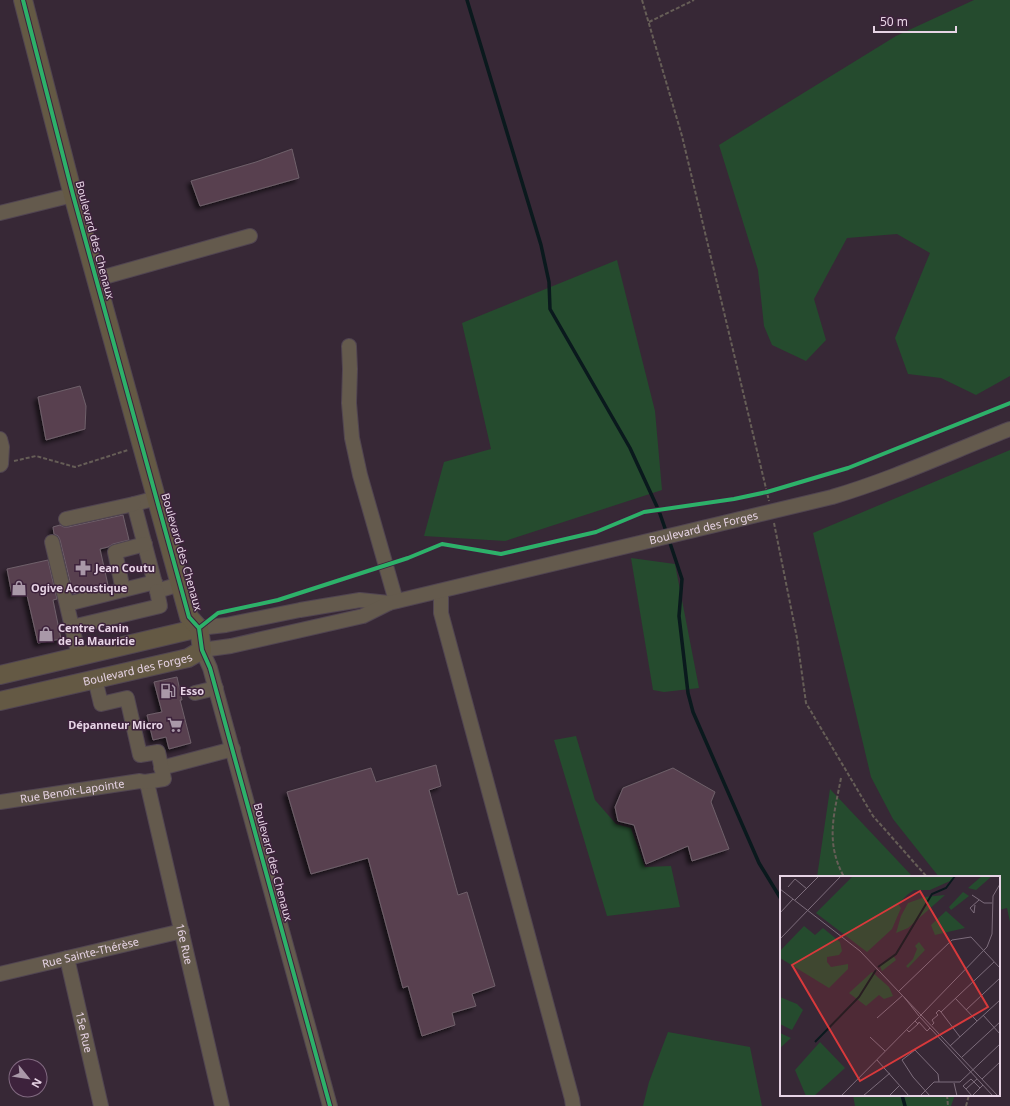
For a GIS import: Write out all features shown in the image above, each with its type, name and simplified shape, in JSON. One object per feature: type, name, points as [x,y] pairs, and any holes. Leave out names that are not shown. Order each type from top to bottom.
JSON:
[{"type":"main road","name":"Boulevard des Chenaux","points":[[23,0],[73,195],[180,584],[189,616],[199,628],[202,650]]},
{"type":"main road","name":"Boulevard des Forges","points":[[0,675],[199,628]]},
{"type":"main road","name":"Boulevard des Forges","points":[[0,701],[188,658],[202,650]]},
{"type":"street","points":[[0,213],[73,195]]},
{"type":"street","points":[[97,279],[250,236]]},
{"type":"street","points":[[349,346],[349,403],[352,438],[392,602]]},
{"type":"street","name":"Boulevard des Forges","points":[[202,650],[231,646],[363,616],[392,602],[832,497],[905,472],[1010,428]]},
{"type":"street","points":[[0,439],[2,446],[1,464]]},
{"type":"street","points":[[66,519],[157,498]]},
{"type":"street","points":[[72,627],[160,606],[134,504]]},
{"type":"street","points":[[52,542],[79,656]]},
{"type":"street","points":[[123,590],[115,552],[145,544]]},
{"type":"street","points":[[67,604],[123,590],[180,584]]},
{"type":"street","points":[[442,590],[441,613],[573,1106]]},
{"type":"street","name":"Boulevard des Forges","points":[[199,628],[226,625],[360,600],[392,602]]},
{"type":"street","name":"Boulevard des Chenaux","points":[[202,650],[210,668],[216,688],[330,1106]]},
{"type":"street","points":[[95,679],[101,704],[127,698],[140,755],[158,752],[161,768],[233,749]]},
{"type":"street","points":[[195,693],[216,688]]},
{"type":"street","name":"Rue Benoît-Lapointe","points":[[0,802],[140,781],[145,782],[164,779],[161,768]]},
{"type":"street","name":"16e Rue","points":[[145,782],[147,785],[182,931],[222,1106]]},
{"type":"street","name":"Rue Sainte-Thérèse","points":[[0,974],[182,931]]},
{"type":"street","name":"15e Rue","points":[[67,958],[101,1106]]},
{"type":"path","points":[[642,0],[682,136],[772,512],[797,638],[806,703],[873,816],[926,876]]},
{"type":"path","points":[[648,22],[694,0]]},
{"type":"path","points":[[1,464],[36,456],[75,468],[142,445]]},
{"type":"path","points":[[760,493],[774,489]]},
{"type":"path","points":[[841,778],[832,822],[833,844],[839,868],[843,876]]},
{"type":"path","points":[[947,1096],[948,1106]]},
{"type":"path","points":[[966,1106],[969,1096]]},
{"type":"green space","points":[[974,0],[1010,0],[1010,376],[976,395],[941,378],[908,374],[895,338],[930,253],[897,234],[847,238],[814,299],[826,340],[806,361],[772,345],[764,326],[758,270],[719,145],[896,36]]},
{"type":"green space","points":[[617,260],[655,411],[662,490],[505,541],[424,536],[444,462],[491,449],[462,323]]},
{"type":"green space","points":[[1010,450],[1010,922],[1007,908],[1000,910],[1000,876],[938,876],[893,819],[871,777],[813,533]]},
{"type":"green space","points":[[631,558],[675,564],[699,688],[664,692],[653,690]]},
{"type":"green space","points":[[576,736],[595,800],[616,824],[631,828],[645,867],[671,866],[680,907],[607,916],[554,740]]},
{"type":"green space","points":[[830,789],[912,876],[817,876]]},
{"type":"green space","points":[[668,1032],[750,1047],[762,1106],[643,1106],[649,1082]]},
{"type":"green space","points":[[853,1096],[955,1096],[951,1106],[855,1106]]},
{"type":"building","points":[[292,149],[299,178],[200,206],[191,181],[256,162]]},
{"type":"building","points":[[80,386],[86,406],[85,429],[46,440],[38,397]]},
{"type":"building","name":"Jean Coutu","points":[[123,515],[129,540],[100,549],[108,585],[73,594],[60,540],[58,536],[54,534],[53,527],[60,525],[68,527]]},
{"type":"building","points":[[48,560],[57,599],[53,600],[61,639],[38,643],[26,591],[12,595],[7,569]]},
{"type":"building","points":[[177,677],[182,700],[180,700],[191,743],[169,749],[166,737],[153,740],[147,715],[162,712],[154,682]]},
{"type":"building","points":[[436,765],[441,786],[429,790],[458,895],[467,892],[495,986],[472,994],[476,1006],[452,1013],[455,1025],[422,1036],[408,986],[403,988],[368,858],[311,874],[287,792],[371,768],[376,782]]},
{"type":"building","points":[[673,768],[715,792],[711,802],[729,849],[692,861],[688,846],[646,864],[634,825],[618,821],[615,807],[623,788]]},
{"type":"waterway","points":[[467,0],[541,245],[549,282],[550,309],[630,448],[659,511],[667,534]]},
{"type":"waterway","points":[[669,540],[682,579],[679,616],[688,693],[693,712],[759,863],[780,897]]},
{"type":"waterway","points":[[902,1096],[905,1106]]},
{"type":"cycle path","points":[[23,0],[73,195],[189,617],[199,628],[202,650],[210,668],[330,1106]]},
{"type":"cycle path","points":[[199,628],[218,613],[278,600],[408,558],[442,544],[501,554],[596,532],[644,512],[734,499],[767,492],[848,468],[1010,403]]},
{"type":"place","name":"Jean Coutu","points":[[83,568]]},
{"type":"place","name":"Ogive Acoustique","points":[[19,588]]},
{"type":"place","name":"Centre Canin de la Mauricie","points":[[46,634]]},
{"type":"place","name":"Esso","points":[[168,691]]},
{"type":"place","name":"Dépanneur Micro","points":[[175,725]]}]
